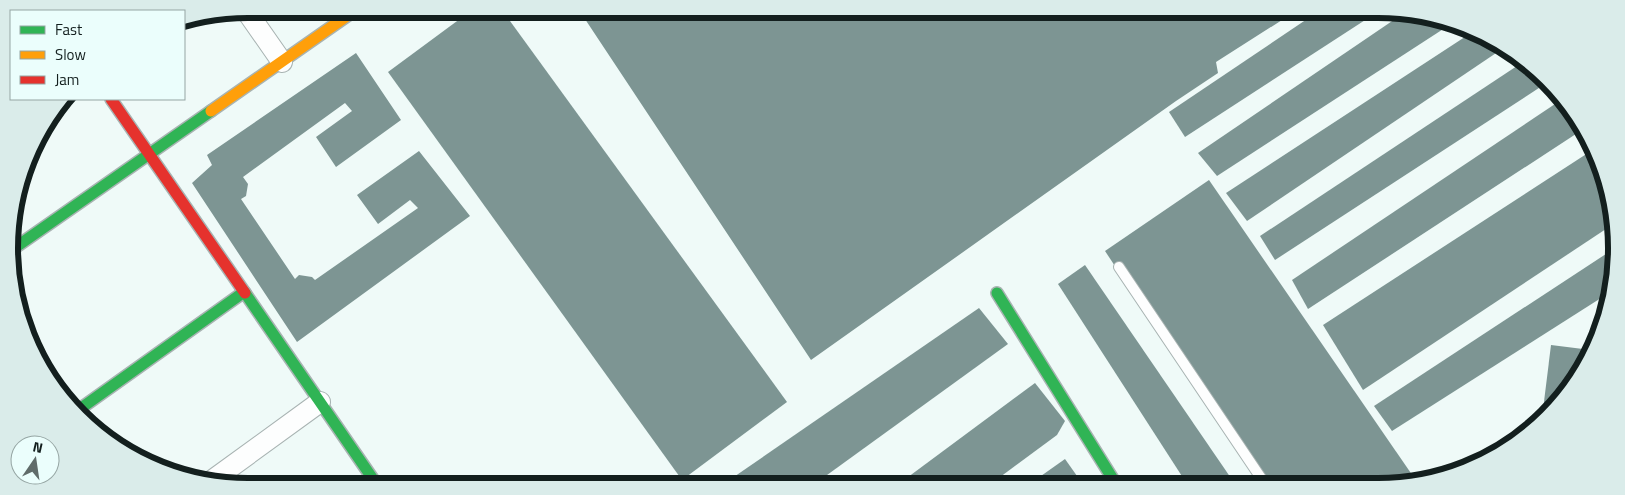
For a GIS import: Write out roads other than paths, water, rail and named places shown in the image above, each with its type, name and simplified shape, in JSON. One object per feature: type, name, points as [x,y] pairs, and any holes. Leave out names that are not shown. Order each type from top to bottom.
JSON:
[{"type":"street","points":[[251,18],[282,62]]},
{"type":"street","points":[[18,246],[344,18]]},
{"type":"street","points":[[112,100],[372,478]]},
{"type":"street","points":[[82,407],[244,292]]},
{"type":"street","points":[[997,293],[1112,478]]},
{"type":"street","points":[[218,476],[320,402]]},
{"type":"lane","points":[[1119,267],[1261,478]]}]
